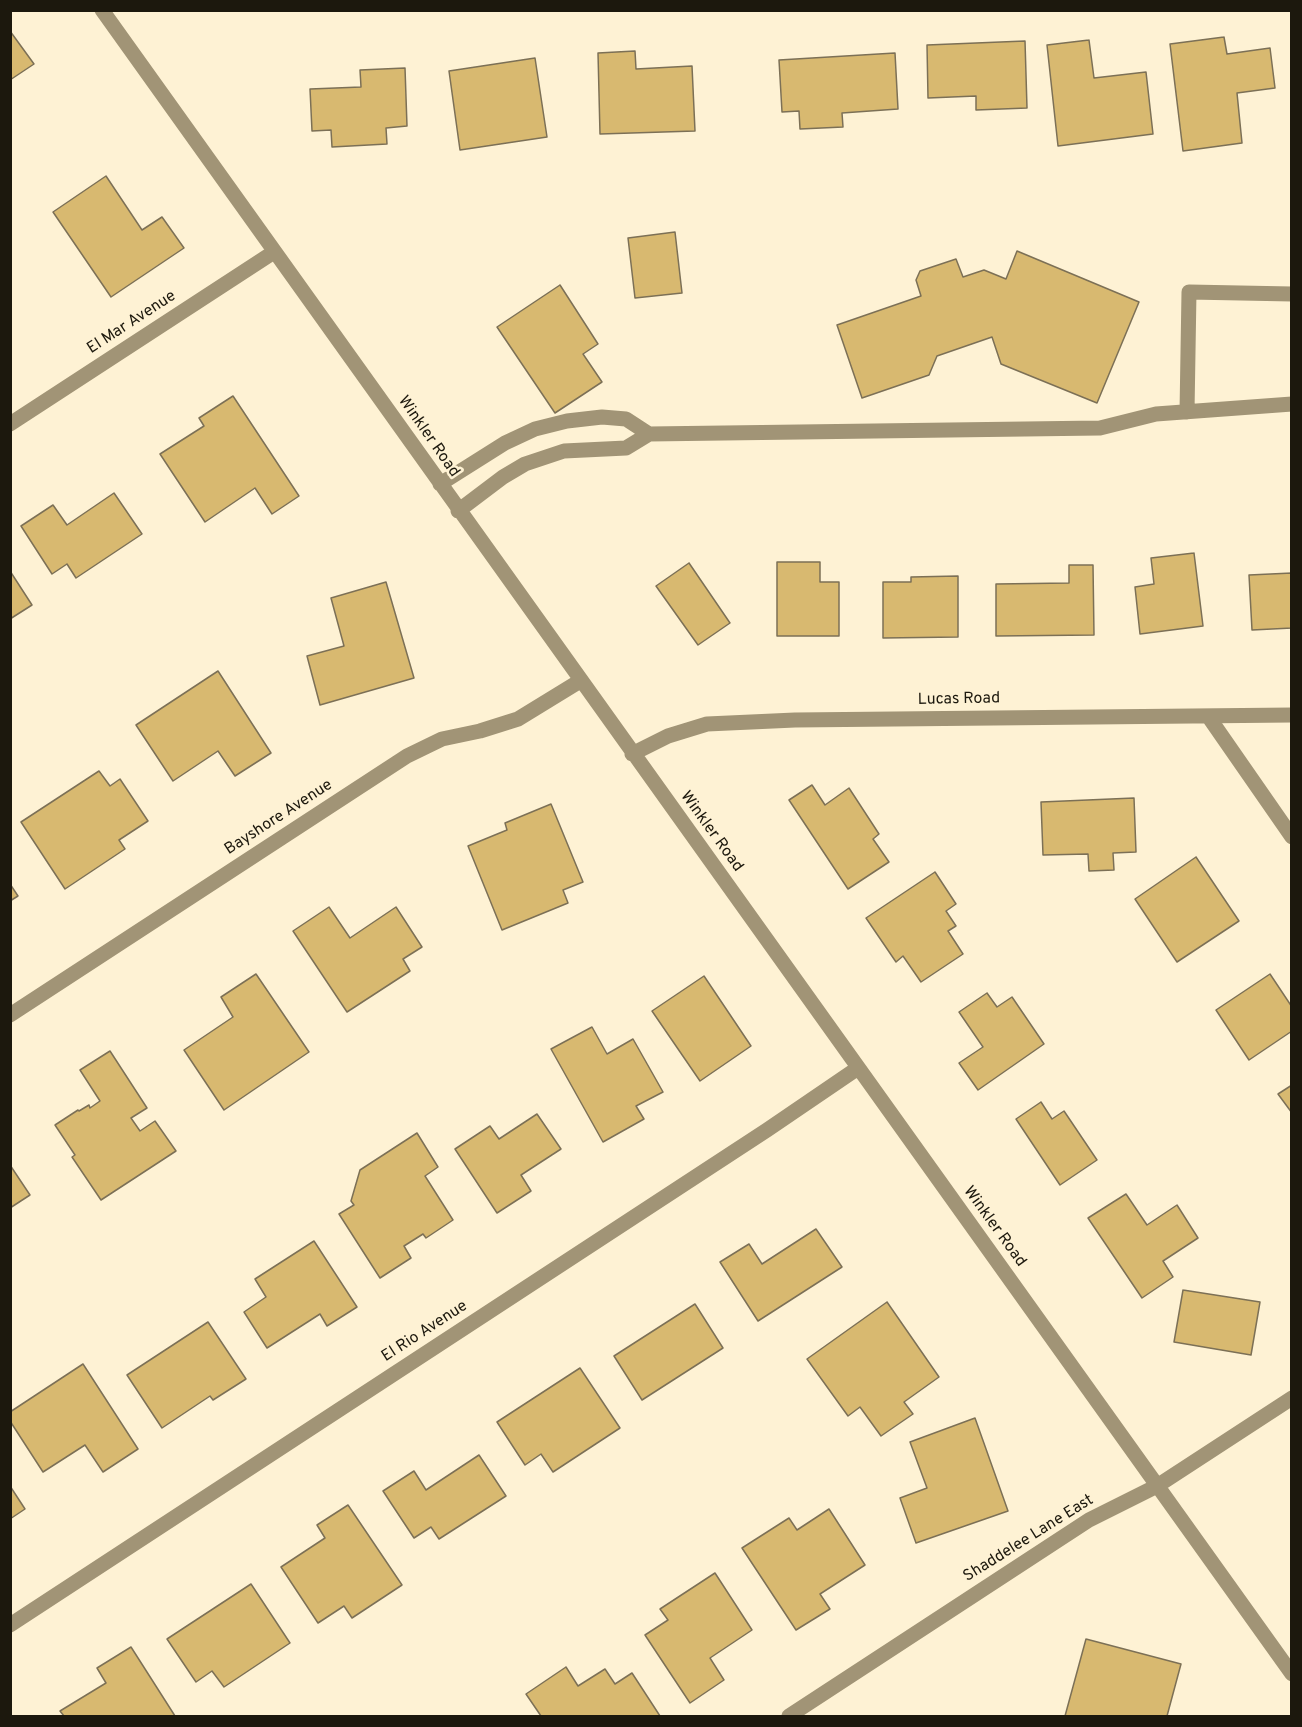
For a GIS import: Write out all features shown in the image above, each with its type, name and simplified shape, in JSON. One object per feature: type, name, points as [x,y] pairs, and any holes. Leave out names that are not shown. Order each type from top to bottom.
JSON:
[{"type":"street","name":"Winkler Road","points":[[102,10],[458,511],[1292,1674]]},
{"type":"street","name":"El Mar Avenue","points":[[10,424],[274,252]]},
{"type":"street","points":[[1187,412],[1189,292],[1292,294]]},
{"type":"street","points":[[458,511],[503,477],[525,464],[564,451],[626,448],[649,434],[1100,428],[1156,414],[1292,404]]},
{"type":"street","points":[[440,484],[505,442],[536,429],[567,421],[602,417],[626,419],[649,434]]},
{"type":"street","name":"Bayshore Avenue","points":[[10,1015],[407,756],[442,739],[480,731],[518,719],[580,681]]},
{"type":"street","name":"Lucas Road","points":[[632,754],[668,736],[707,724],[795,720],[1292,715]]},
{"type":"street","points":[[1208,716],[1292,837]]},
{"type":"street","name":"El Rio Avenue","points":[[10,1624],[767,1130],[858,1068]]},
{"type":"street","name":"Shaddelee Lane East","points":[[789,1716],[1089,1520],[1157,1486],[1292,1398]]},
{"type":"building","points":[[10,31],[34,64],[10,80]]},
{"type":"building","points":[[1224,37],[1227,54],[1270,48],[1275,88],[1237,93],[1242,143],[1183,151],[1170,44]]},
{"type":"building","points":[[1089,40],[1094,78],[1146,72],[1153,134],[1058,146],[1047,45]]},
{"type":"building","points":[[1025,41],[1027,108],[976,110],[976,96],[928,98],[927,45]]},
{"type":"building","points":[[635,51],[636,69],[692,66],[695,131],[600,134],[598,53]]},
{"type":"building","points":[[895,53],[898,109],[842,113],[843,127],[800,129],[799,111],[782,112],[779,60]]},
{"type":"building","points":[[535,58],[547,137],[460,150],[449,71]]},
{"type":"building","points":[[405,68],[407,126],[386,128],[387,144],[332,147],[331,130],[312,131],[310,89],[361,87],[360,70]]},
{"type":"building","points":[[106,176],[142,230],[162,217],[184,248],[111,297],[53,212]]},
{"type":"building","points":[[675,232],[682,293],[635,298],[628,238]]},
{"type":"building","points":[[1017,251],[1139,302],[1097,403],[1001,364],[992,337],[937,356],[929,375],[862,398],[837,325],[921,296],[916,280],[920,271],[956,259],[963,277],[984,270],[1006,279]]},
{"type":"building","points":[[560,285],[598,344],[583,354],[602,382],[555,413],[497,327]]},
{"type":"building","points":[[233,396],[299,496],[272,514],[255,488],[205,522],[160,454],[204,426],[199,418]]},
{"type":"building","points":[[114,493],[142,534],[76,578],[67,564],[52,574],[21,526],[53,505],[67,525]]},
{"type":"building","points":[[1194,553],[1203,626],[1140,634],[1135,587],[1154,584],[1151,558]]},
{"type":"building","points":[[777,562],[820,562],[820,582],[839,582],[839,636],[777,636]]},
{"type":"building","points":[[689,563],[730,623],[698,645],[656,586]]},
{"type":"building","points":[[1069,565],[1093,565],[1094,635],[996,636],[996,584],[1069,583]]},
{"type":"building","points":[[10,571],[32,605],[10,619]]},
{"type":"building","points":[[1292,573],[1292,628],[1252,630],[1249,575]]},
{"type":"building","points":[[958,576],[958,637],[883,638],[883,582],[911,582],[911,577]]},
{"type":"building","points":[[386,582],[414,678],[320,705],[307,656],[344,646],[331,598]]},
{"type":"building","points":[[218,671],[271,753],[235,776],[218,751],[173,781],[136,725]]},
{"type":"building","points":[[99,771],[110,786],[120,779],[148,821],[119,840],[125,849],[65,889],[21,822]]},
{"type":"building","points":[[812,785],[825,805],[849,788],[879,834],[873,839],[889,862],[848,889],[789,800]]},
{"type":"building","points":[[1134,798],[1136,852],[1113,853],[1114,870],[1089,871],[1088,854],[1043,855],[1041,802]]},
{"type":"building","points":[[551,804],[583,882],[563,890],[568,903],[502,930],[468,846],[507,830],[505,823]]},
{"type":"building","points":[[1196,857],[1239,921],[1177,962],[1135,899]]},
{"type":"building","points":[[935,872],[956,904],[946,911],[956,926],[948,931],[963,954],[921,982],[903,956],[896,962],[866,918]]},
{"type":"building","points":[[10,884],[18,896],[10,901]]},
{"type":"building","points":[[329,907],[350,938],[396,907],[422,947],[403,959],[410,971],[347,1012],[293,931]]},
{"type":"building","points":[[256,974],[309,1052],[224,1110],[184,1050],[233,1017],[221,997]]},
{"type":"building","points":[[1270,974],[1292,1007],[1292,1031],[1249,1060],[1216,1010]]},
{"type":"building","points":[[704,976],[751,1046],[700,1081],[652,1011]]},
{"type":"building","points":[[987,993],[997,1007],[1012,997],[1044,1044],[978,1090],[959,1063],[983,1047],[959,1012]]},
{"type":"building","points":[[592,1027],[607,1054],[633,1039],[663,1092],[636,1106],[644,1119],[603,1142],[551,1049]]},
{"type":"building","points":[[110,1051],[147,1108],[131,1118],[140,1131],[155,1121],[176,1151],[101,1200],[72,1157],[75,1155],[55,1125],[78,1110],[89,1105],[90,1108],[100,1101],[80,1070]]},
{"type":"building","points":[[1292,1085],[1292,1113],[1278,1094]]},
{"type":"building","points":[[1041,1102],[1052,1119],[1064,1111],[1097,1160],[1060,1185],[1016,1119]]},
{"type":"building","points":[[537,1114],[561,1149],[521,1175],[531,1191],[497,1213],[455,1149],[490,1126],[499,1139]]},
{"type":"building","points":[[417,1133],[438,1167],[425,1176],[453,1220],[426,1238],[423,1234],[404,1246],[411,1258],[380,1278],[339,1214],[354,1205],[351,1201],[360,1170]]},
{"type":"building","points":[[10,1165],[30,1195],[10,1208]]},
{"type":"building","points":[[1126,1194],[1147,1225],[1177,1205],[1198,1238],[1163,1261],[1173,1277],[1142,1298],[1088,1218]]},
{"type":"building","points":[[816,1229],[842,1267],[758,1321],[720,1262],[749,1244],[762,1264]]},
{"type":"building","points":[[314,1241],[357,1307],[327,1326],[320,1314],[267,1348],[244,1312],[266,1297],[255,1279]]},
{"type":"building","points":[[1183,1290],[1260,1302],[1251,1355],[1174,1342]]},
{"type":"building","points":[[887,1302],[939,1377],[904,1402],[913,1414],[881,1436],[860,1407],[848,1416],[807,1359]]},
{"type":"building","points":[[695,1304],[723,1348],[642,1400],[614,1356]]},
{"type":"building","points":[[208,1322],[246,1379],[213,1400],[210,1396],[162,1428],[127,1375]]},
{"type":"building","points":[[83,1364],[138,1449],[103,1472],[85,1445],[43,1472],[10,1421],[10,1412]]},
{"type":"building","points":[[580,1368],[620,1428],[553,1472],[541,1454],[525,1465],[497,1422]]},
{"type":"building","points":[[975,1418],[1008,1511],[916,1543],[900,1498],[927,1488],[910,1442]]},
{"type":"building","points":[[479,1455],[506,1496],[439,1539],[431,1527],[414,1538],[383,1491],[414,1471],[426,1490]]},
{"type":"building","points":[[10,1486],[25,1509],[10,1519]]},
{"type":"building","points":[[348,1505],[402,1585],[352,1618],[344,1606],[318,1623],[281,1567],[325,1538],[317,1525]]},
{"type":"building","points":[[829,1509],[865,1565],[820,1594],[830,1609],[796,1630],[742,1548],[789,1518],[797,1530]]},
{"type":"building","points":[[715,1573],[752,1630],[710,1658],[724,1680],[690,1703],[645,1635],[668,1620],[660,1609]]},
{"type":"building","points":[[251,1584],[290,1643],[224,1687],[212,1671],[196,1682],[167,1639]]},
{"type":"building","points":[[1086,1639],[1181,1664],[1167,1716],[1065,1716]]},
{"type":"building","points":[[131,1647],[175,1716],[64,1716],[60,1711],[106,1683],[97,1668]]},
{"type":"building","points":[[566,1667],[578,1686],[605,1669],[615,1684],[632,1673],[660,1716],[541,1716],[526,1694]]}]
